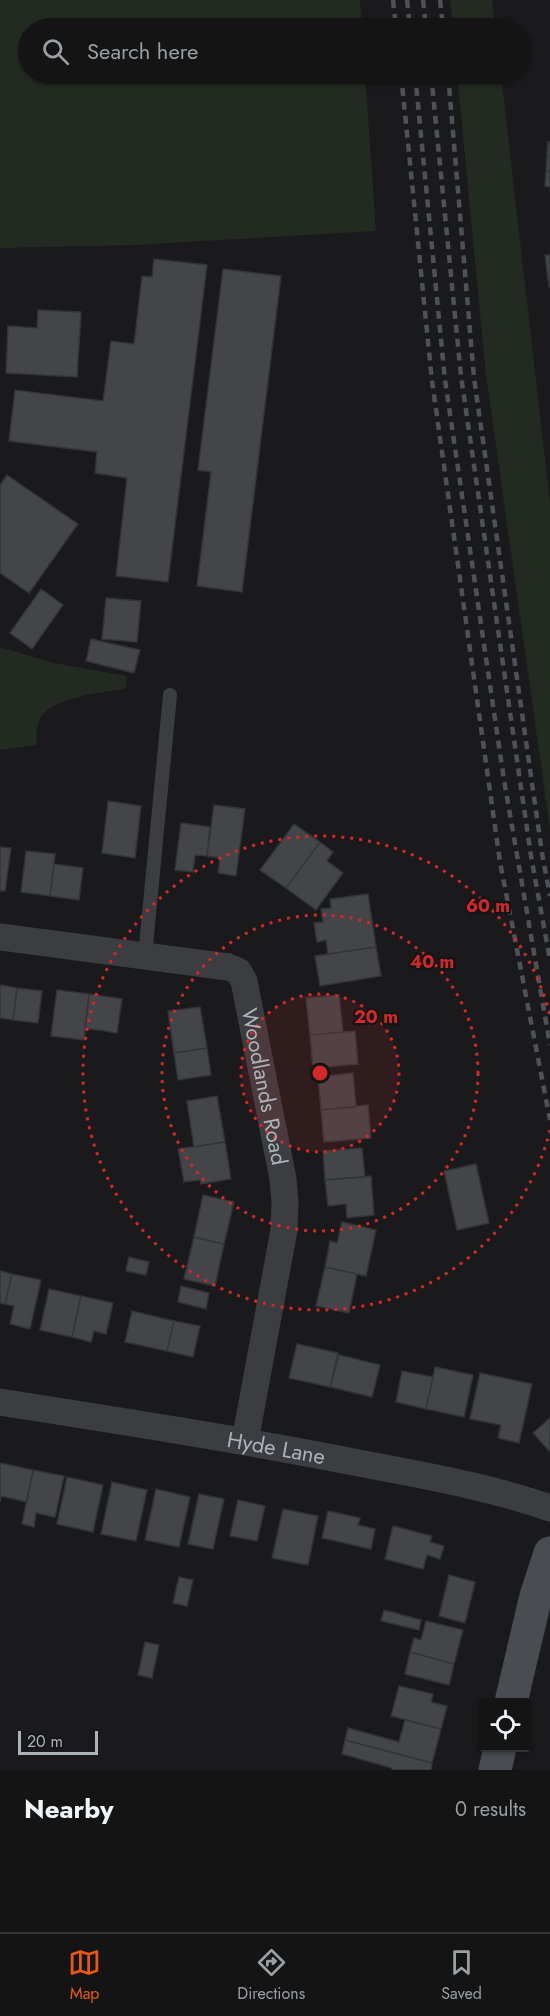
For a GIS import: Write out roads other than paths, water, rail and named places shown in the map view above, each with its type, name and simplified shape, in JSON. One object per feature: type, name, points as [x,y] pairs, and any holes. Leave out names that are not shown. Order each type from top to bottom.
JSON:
[{"type":"street","name":"Woodlands Road","points":[[0,937],[228,967],[238,971],[244,981],[283,1179],[285,1203],[284,1230],[245,1441]]},
{"type":"street","name":"Hyde Lane","points":[[0,1402],[245,1441],[455,1482],[522,1498],[550,1508]]},
{"type":"street","points":[[512,1698],[536,1596],[550,1554]]},
{"type":"street","points":[[495,1770],[499,1752]]},
{"type":"lane","points":[[145,956],[170,695]]},
{"type":"railway","points":[[393,0],[395,18]]},
{"type":"railway","points":[[407,0],[409,18]]},
{"type":"railway","points":[[423,0],[425,18]]},
{"type":"railway","points":[[440,0],[442,18]]},
{"type":"railway","points":[[402,84],[432,381],[500,862],[550,1120]]},
{"type":"railway","points":[[416,84],[445,380],[504,780],[550,1045]]},
{"type":"railway","points":[[432,84],[461,376],[531,856],[550,960]]},
{"type":"railway","points":[[449,84],[474,378],[550,896]]}]
